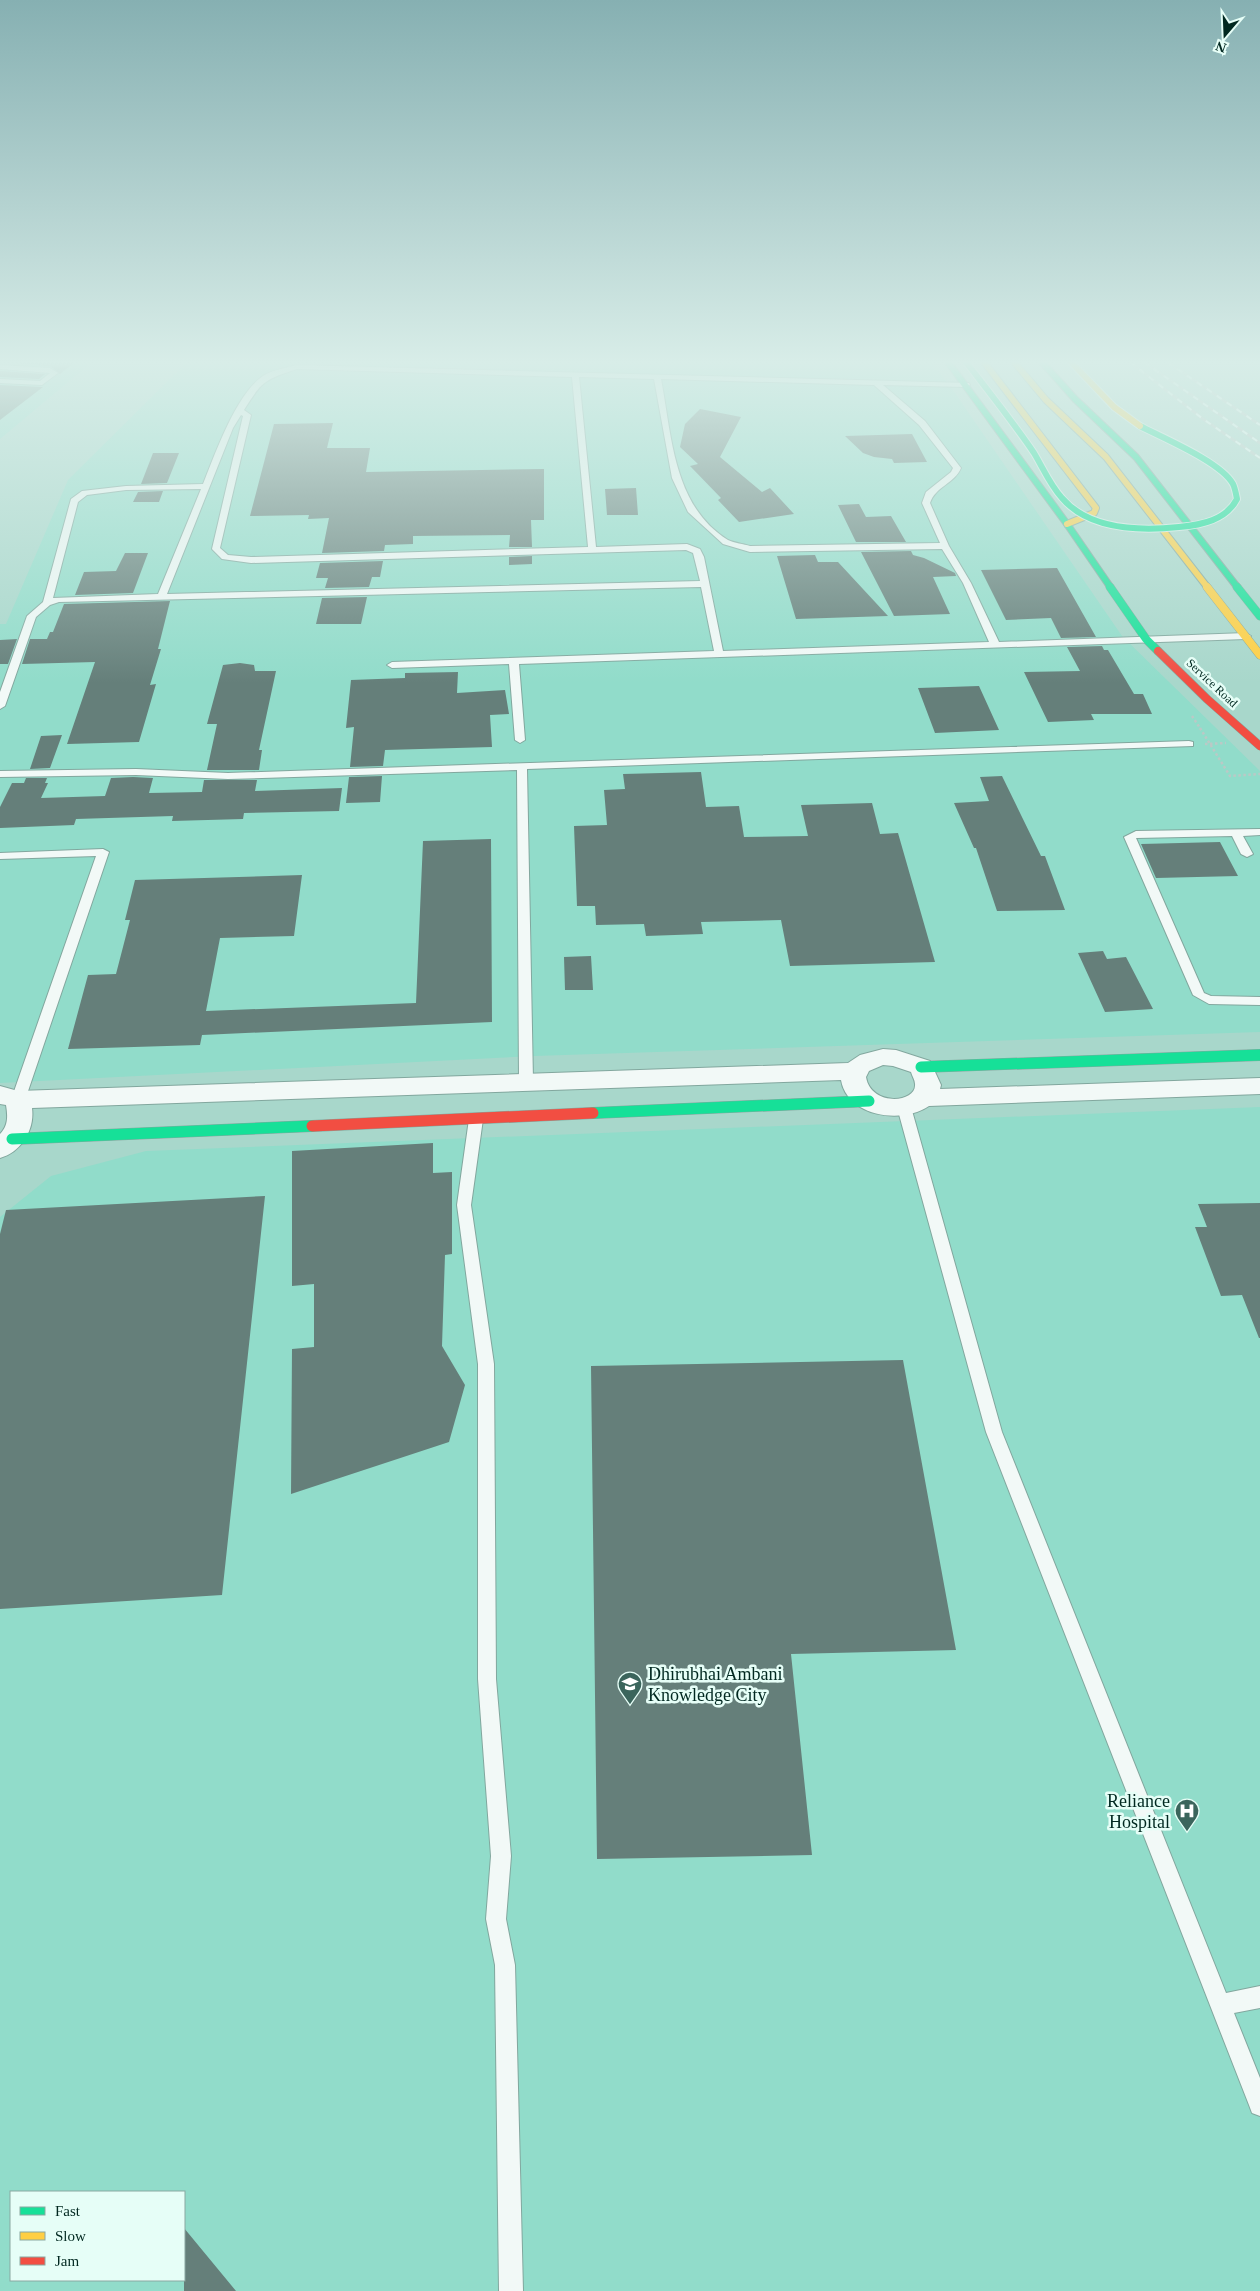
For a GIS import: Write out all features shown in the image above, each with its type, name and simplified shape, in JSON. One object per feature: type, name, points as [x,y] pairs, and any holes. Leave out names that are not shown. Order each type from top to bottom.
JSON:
[{"type":"main road","name":"Service Road","points":[[1026,469],[1146,639],[1207,699],[1260,746]]},
{"type":"main road","points":[[1044,469],[1061,500],[1076,512],[1124,526],[1146,529],[1180,528],[1219,520],[1238,506],[1239,499],[1233,482],[1216,469]]},
{"type":"main road","points":[[1066,469],[1096,508],[1094,513],[1066,524]]},
{"type":"main road","points":[[1115,469],[1260,655]]},
{"type":"main road","points":[[1145,469],[1260,616]]},
{"type":"main road","points":[[921,1067],[1260,1055]]},
{"type":"main road","points":[[6,1144],[476,1119],[869,1102]]},
{"type":"street","points":[[914,1103],[928,1092],[929,1084],[921,1067],[896,1058],[883,1058],[861,1064],[855,1071],[854,1088],[869,1102],[880,1106],[1260,1086]]},
{"type":"street","points":[[6,1144],[19,1130],[22,1120],[9,1097],[855,1071]]},
{"type":"lane","points":[[161,597],[213,469]]},
{"type":"lane","points":[[235,469],[216,549],[225,557],[251,560],[687,547],[697,551],[719,654]]},
{"type":"lane","points":[[584,469],[592,549]]},
{"type":"lane","points":[[674,469],[676,478],[692,512],[726,542],[750,549],[945,546]]},
{"type":"lane","points":[[957,469],[955,473],[928,494],[926,503],[945,546],[967,583],[994,644]]},
{"type":"lane","points":[[47,603],[74,501],[85,493],[126,488],[206,486]]},
{"type":"lane","points":[[0,706],[32,616],[47,603],[68,598],[705,584]]},
{"type":"lane","points":[[392,665],[1246,636]]},
{"type":"lane","points":[[514,661],[520,740]]},
{"type":"lane","points":[[0,774],[136,772],[228,776],[1189,744]]},
{"type":"lane","points":[[522,766],[526,1081]]},
{"type":"lane","points":[[1236,832],[1246,854]]},
{"type":"lane","points":[[1260,832],[1136,834],[1130,837],[1199,995],[1209,1000],[1260,1001]]},
{"type":"lane","points":[[0,856],[103,852],[9,1097]]},
{"type":"lane","points":[[914,1103],[994,1432],[1260,2105]]},
{"type":"lane","points":[[476,1119],[464,1206],[486,1364],[487,1679],[501,1856],[496,1918],[505,1965],[512,2291]]},
{"type":"lane","points":[[1220,2005],[1260,1997]]},
{"type":"path","points":[[1200,728],[1230,776],[1260,774]]},
{"type":"shaded area","points":[[79,469],[1007,469],[1122,636],[1260,771],[1260,1032],[534,1056],[0,1083],[0,624],[6,624],[68,480]]},
{"type":"shaded area","name":"Dhirubhai Ambani Knowledge City","points":[[1260,1107],[1260,2291],[0,2291],[0,1217],[51,1176],[146,1151]]},
{"type":"building","points":[[147,469],[173,469],[167,483],[141,484]]},
{"type":"building","points":[[262,469],[367,469],[366,472],[544,469],[544,520],[531,520],[532,547],[509,547],[510,535],[413,536],[413,544],[385,545],[384,551],[322,553],[329,518],[308,519],[309,515],[250,516]]},
{"type":"building","points":[[693,469],[734,469],[762,492],[770,488],[794,514],[739,522],[718,500],[721,498]]},
{"type":"building","points":[[636,488],[638,515],[607,515],[605,489]]},
{"type":"building","points":[[163,491],[159,502],[133,502],[138,492]]},
{"type":"building","points":[[859,504],[866,517],[891,516],[906,542],[856,542],[838,505]]},
{"type":"building","points":[[911,551],[913,555],[924,558],[955,573],[956,576],[933,577],[950,614],[894,616],[861,552]]},
{"type":"building","points":[[125,553],[148,553],[133,593],[75,595],[84,572],[116,571]]},
{"type":"building","points":[[815,555],[818,562],[838,562],[888,616],[796,619],[777,556]]},
{"type":"building","points":[[532,556],[532,564],[509,565],[509,557]]},
{"type":"building","points":[[383,561],[380,577],[372,577],[369,587],[325,588],[328,578],[316,578],[320,563]]},
{"type":"building","points":[[1057,568],[1096,637],[1061,638],[1051,618],[1006,620],[981,570]]},
{"type":"building","points":[[367,597],[361,624],[316,624],[322,598]]},
{"type":"building","points":[[170,601],[158,649],[161,649],[150,685],[156,684],[139,742],[67,744],[95,662],[22,664],[30,639],[47,639],[50,632],[53,632],[64,604]]},
{"type":"building","points":[[17,639],[8,664],[0,664],[0,640]]},
{"type":"building","points":[[1102,646],[1104,650],[1108,650],[1134,694],[1143,694],[1152,714],[1091,714],[1094,720],[1048,722],[1024,672],[1080,671],[1067,647]]},
{"type":"building","points":[[240,663],[254,665],[255,671],[276,671],[259,750],[262,750],[259,770],[207,770],[217,724],[207,724],[223,665]]},
{"type":"building","points":[[458,672],[457,693],[505,690],[509,714],[490,715],[492,747],[385,750],[383,766],[350,767],[354,727],[346,728],[351,680],[405,678],[405,673]]},
{"type":"building","points":[[979,686],[999,730],[935,733],[918,688]]},
{"type":"building","points":[[62,735],[50,768],[30,769],[41,736]]},
{"type":"building","points":[[701,772],[706,807],[739,806],[744,837],[808,836],[801,805],[872,803],[880,834],[898,833],[935,962],[790,966],[781,920],[701,922],[703,934],[646,936],[644,924],[596,925],[595,906],[577,906],[574,826],[607,825],[604,790],[625,789],[623,774]]},
{"type":"building","points":[[382,776],[380,802],[346,803],[349,777]]},
{"type":"building","points":[[1002,776],[1041,856],[1045,856],[1065,910],[997,911],[976,848],[974,848],[954,803],[989,801],[980,777]]},
{"type":"building","points":[[26,778],[47,778],[45,783],[48,783],[41,798],[105,796],[111,778],[153,778],[149,793],[202,792],[204,780],[257,780],[255,791],[342,788],[339,811],[244,813],[243,819],[172,821],[173,816],[76,819],[74,825],[0,828],[0,807],[12,783],[24,783]]},
{"type":"building","points":[[491,839],[492,1022],[202,1035],[200,1045],[68,1049],[88,975],[116,974],[130,920],[125,920],[135,880],[302,875],[294,936],[220,938],[206,1011],[416,1003],[423,841]]},
{"type":"building","points":[[1220,842],[1238,876],[1156,878],[1141,844]]},
{"type":"building","points":[[1103,951],[1107,959],[1126,957],[1153,1009],[1105,1012],[1078,953]]},
{"type":"building","points":[[591,956],[593,990],[565,990],[564,957]]},
{"type":"building","points":[[433,1143],[433,1173],[452,1172],[452,1254],[445,1255],[442,1346],[465,1385],[449,1442],[291,1494],[292,1349],[314,1347],[314,1284],[292,1286],[292,1151]]},
{"type":"building","points":[[265,1196],[222,1595],[0,1609],[0,1234],[6,1210]]},
{"type":"building","points":[[1260,1203],[1259,1338],[1242,1295],[1221,1296],[1195,1227],[1207,1227],[1198,1204]]},
{"type":"building","points":[[903,1360],[956,1650],[791,1654],[812,1855],[597,1859],[591,1366]]},
{"type":"building","points":[[185,2229],[236,2291],[184,2291],[185,2281]]},
{"type":"traffic: fast","points":[[1027,469],[1146,639],[1158,651]]},
{"type":"traffic: fast","points":[[1043,469],[1055,490],[1073,509],[1101,522],[1143,529],[1161,529],[1200,524],[1218,518],[1231,510],[1237,499],[1233,484],[1218,469]]},
{"type":"traffic: fast","points":[[1145,469],[1260,616]]},
{"type":"traffic: fast","points":[[921,1067],[1260,1055]]},
{"type":"traffic: fast","points":[[593,1113],[869,1101]]},
{"type":"traffic: fast","points":[[12,1139],[312,1126]]},
{"type":"traffic: slow","points":[[1066,469],[1096,508],[1094,513],[1067,524]]},
{"type":"traffic: slow","points":[[1115,469],[1260,655]]},
{"type":"traffic: jam","points":[[1158,651],[1207,699],[1260,746]]},
{"type":"traffic: jam","points":[[312,1126],[593,1113]]},
{"type":"place","name":"Dhirubhai Ambani Knowledge City","points":[[630,1705]]},
{"type":"place","name":"Reliance Hospital","points":[[1187,1832]]}]
